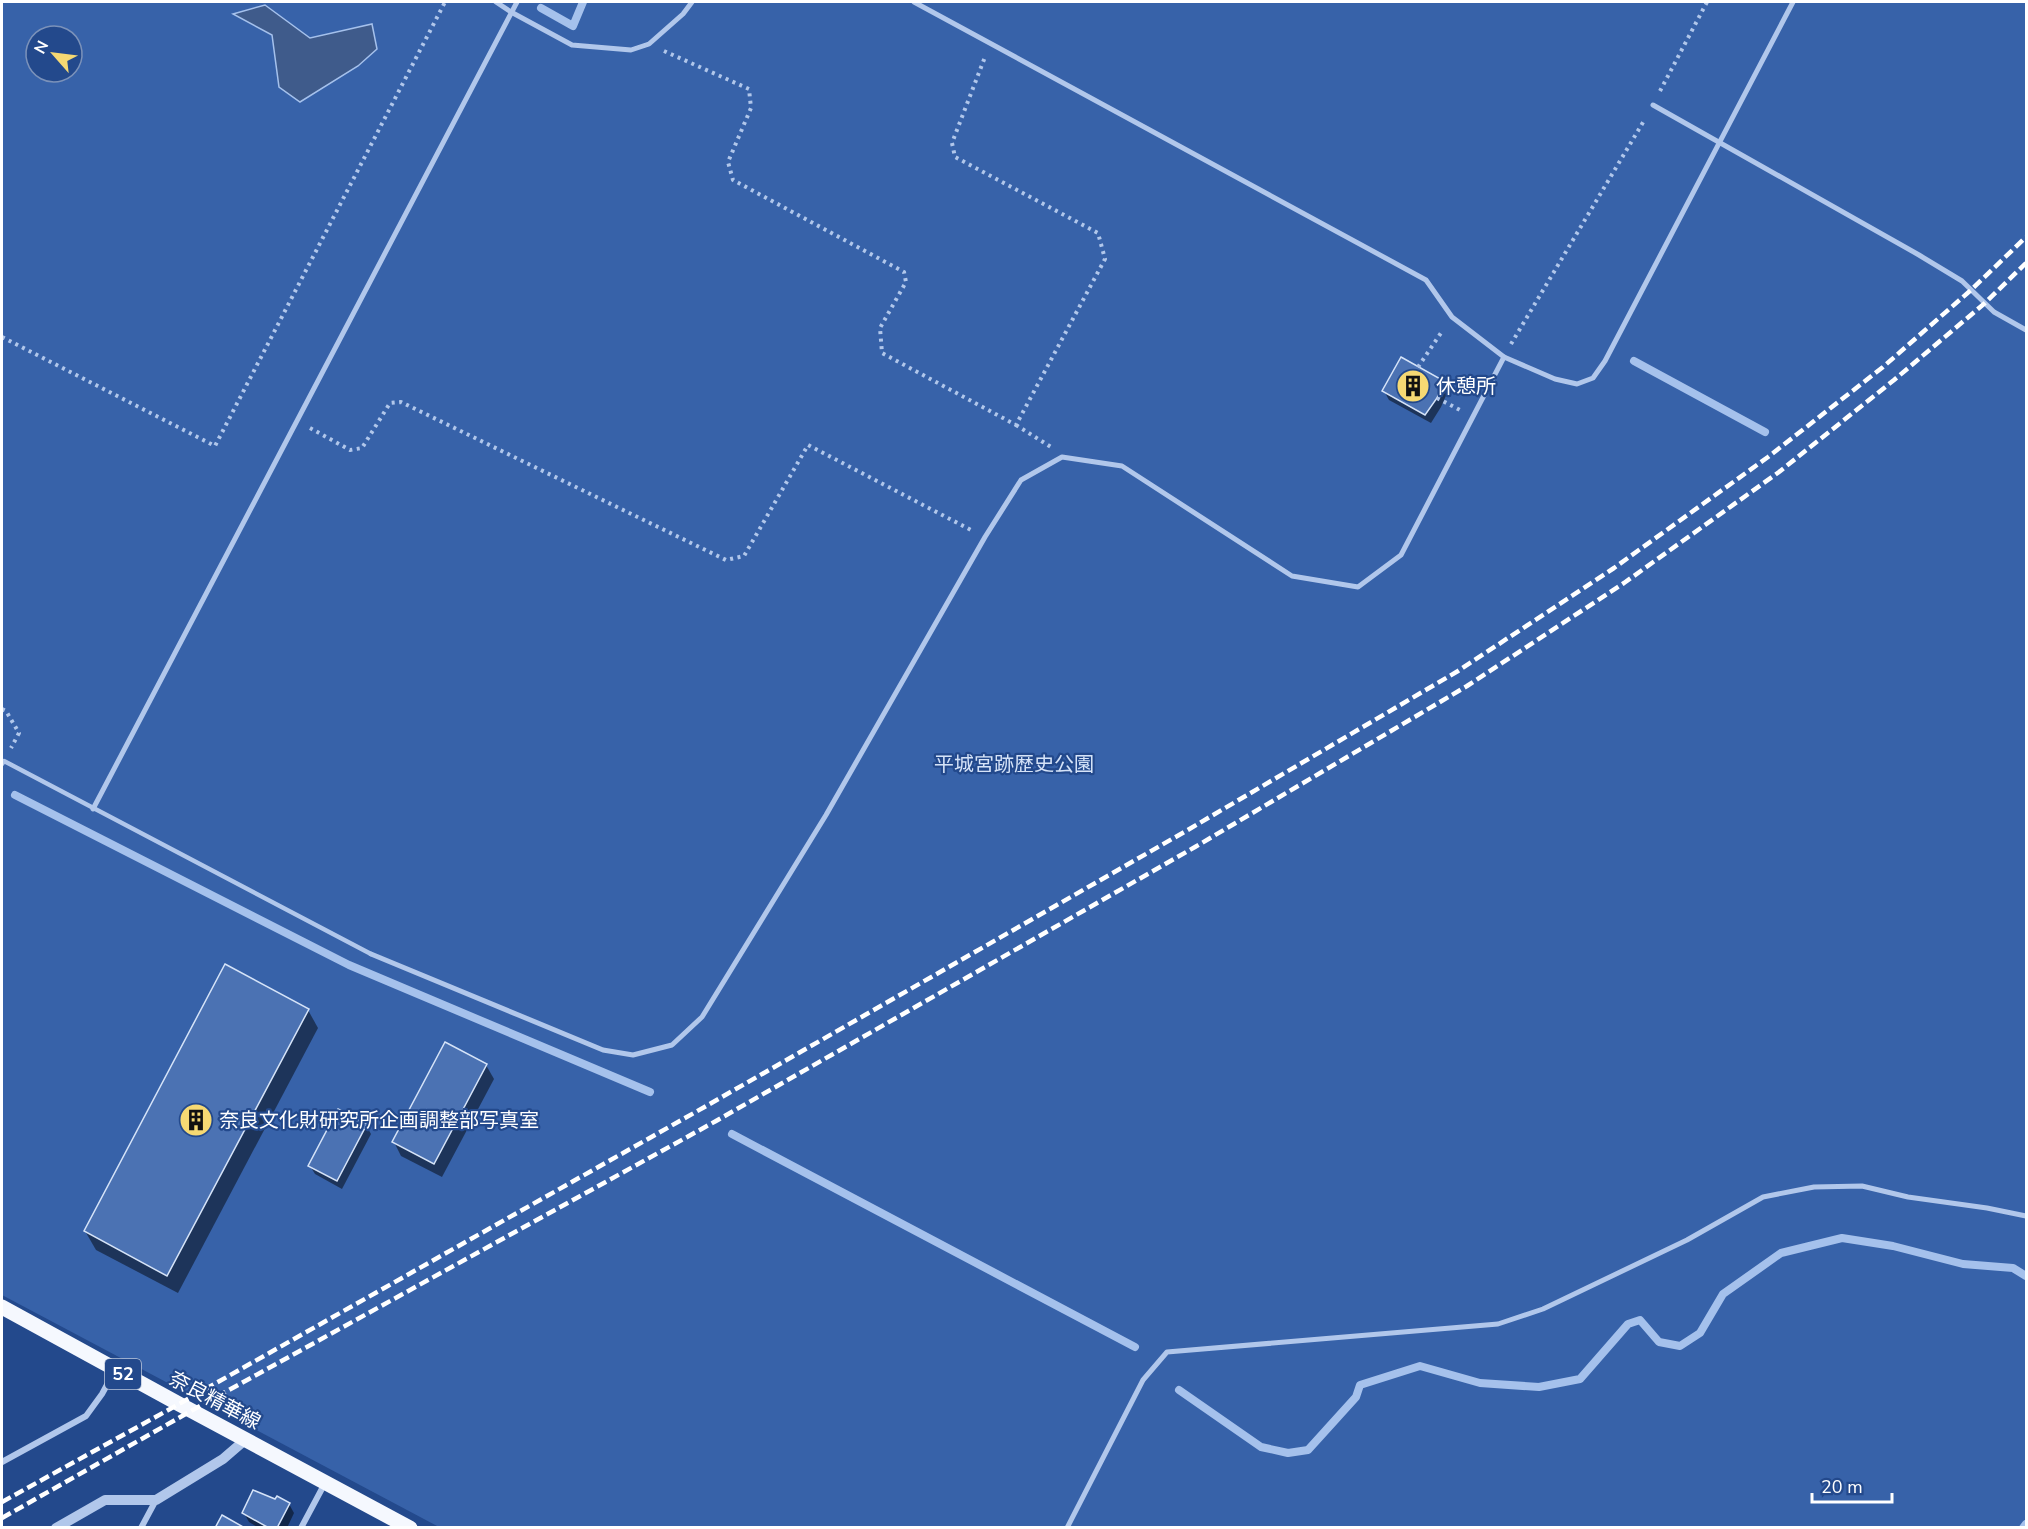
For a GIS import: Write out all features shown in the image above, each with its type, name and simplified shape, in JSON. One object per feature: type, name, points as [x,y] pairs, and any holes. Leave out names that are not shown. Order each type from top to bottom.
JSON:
[{"type":"main road","name":"奈良精華線","points":[[2,1307],[115,1370],[410,1527]]},
{"type":"street","points":[[496,2],[572,45],[631,50],[649,44],[683,14],[692,2]]},
{"type":"street","points":[[93,809],[517,2]]},
{"type":"street","points":[[914,2],[1426,280],[1452,317],[1503,357],[1555,379],[1577,384],[1593,378],[1605,361],[1793,2]]},
{"type":"street","points":[[1653,105],[1962,281],[1994,312],[2026,330]]},
{"type":"street","points":[[371,954],[603,1050],[633,1055],[672,1045],[702,1017],[826,815],[985,537],[1021,480],[1062,457],[1122,466],[1292,576],[1358,587],[1401,555],[1503,357]]},
{"type":"street","points":[[1066,1527],[1143,1380],[1167,1352],[1498,1324],[1543,1310],[1687,1240],[1763,1197],[1814,1187],[1862,1186],[1908,1197],[2026,1216]]},
{"type":"street","points":[[2,1462],[86,1416],[115,1370]]},
{"type":"street","points":[[141,1527],[156,1500],[223,1459],[245,1440]]},
{"type":"street","points":[[302,1527],[326,1482]]},
{"type":"street","points":[[56,1527],[105,1500],[156,1500]]},
{"type":"lane","points":[[2,763],[371,954]]},
{"type":"path","points":[[2,337],[215,446],[445,2]]},
{"type":"path","points":[[1503,357],[1653,105],[1707,2]]},
{"type":"path","points":[[991,42],[952,143],[955,157],[1098,233],[1105,259],[1016,425]]},
{"type":"path","points":[[649,44],[749,89],[751,108],[728,162],[733,180],[904,272],[906,282],[880,328],[882,353],[1016,425],[1051,446],[1059,459]]},
{"type":"path","points":[[1418,367],[1452,317]]},
{"type":"path","points":[[1437,398],[1473,416]]},
{"type":"path","points":[[296,421],[350,450],[362,448],[390,403],[401,402],[726,560],[744,556],[808,445],[985,537]]},
{"type":"path","points":[[2,709],[6,711],[20,734],[2,763]]},
{"type":"green space","name":"平城宮跡歴史公園","points":[[2,2],[2026,2],[2026,1527],[439,1527],[2,1295]]},
{"type":"shaded area","points":[[265,5],[310,38],[372,24],[377,49],[358,66],[300,102],[279,87],[272,35],[233,14]]},
{"type":"building","name":"休憩所","points":[[1401,357],[1444,381],[1437,398],[1425,415],[1382,391]]},
{"type":"building","name":"奈良文化財研究所企画調整部写真室","points":[[225,964],[309,1009],[167,1276],[84,1231]]},
{"type":"building","points":[[445,1042],[487,1064],[434,1164],[392,1142]]},
{"type":"building","points":[[338,1109],[367,1124],[337,1181],[308,1166]]},
{"type":"building","points":[[253,1490],[275,1499],[277,1496],[290,1503],[277,1528],[269,1528],[242,1513]]},
{"type":"building","points":[[222,1515],[245,1528],[215,1528]]},
{"type":"waterway","points":[[541,8],[573,26],[583,2]]},
{"type":"waterway","points":[[1634,361],[1765,432]]},
{"type":"waterway","points":[[15,795],[349,965],[650,1092]]},
{"type":"waterway","points":[[732,1134],[1135,1347]]},
{"type":"waterway","points":[[1179,1390],[1261,1447],[1288,1453],[1308,1450],[1356,1397],[1360,1385],[1420,1366],[1480,1383],[1539,1387],[1580,1379],[1628,1324],[1640,1320],[1659,1342],[1680,1346],[1700,1333],[1723,1294],[1781,1253],[1842,1238],[1893,1246],[1963,1264],[2013,1268],[2026,1276]]},
{"type":"waterway","points":[[2023,1528],[2026,1524]]},
{"type":"railway","points":[[2,1502],[708,1105],[1186,831],[1458,671],[1614,568],[1768,457],[1883,367],[1971,290],[2026,237]]},
{"type":"railway","points":[[2,1518],[716,1121],[1195,847],[1467,686],[1624,583],[1779,472],[1894,380],[1985,303],[2026,263]]},
{"type":"place","name":"休憩所","points":[[1413,386]]},
{"type":"place","name":"奈良文化財研究所企画調整部写真室","points":[[196,1120]]}]
